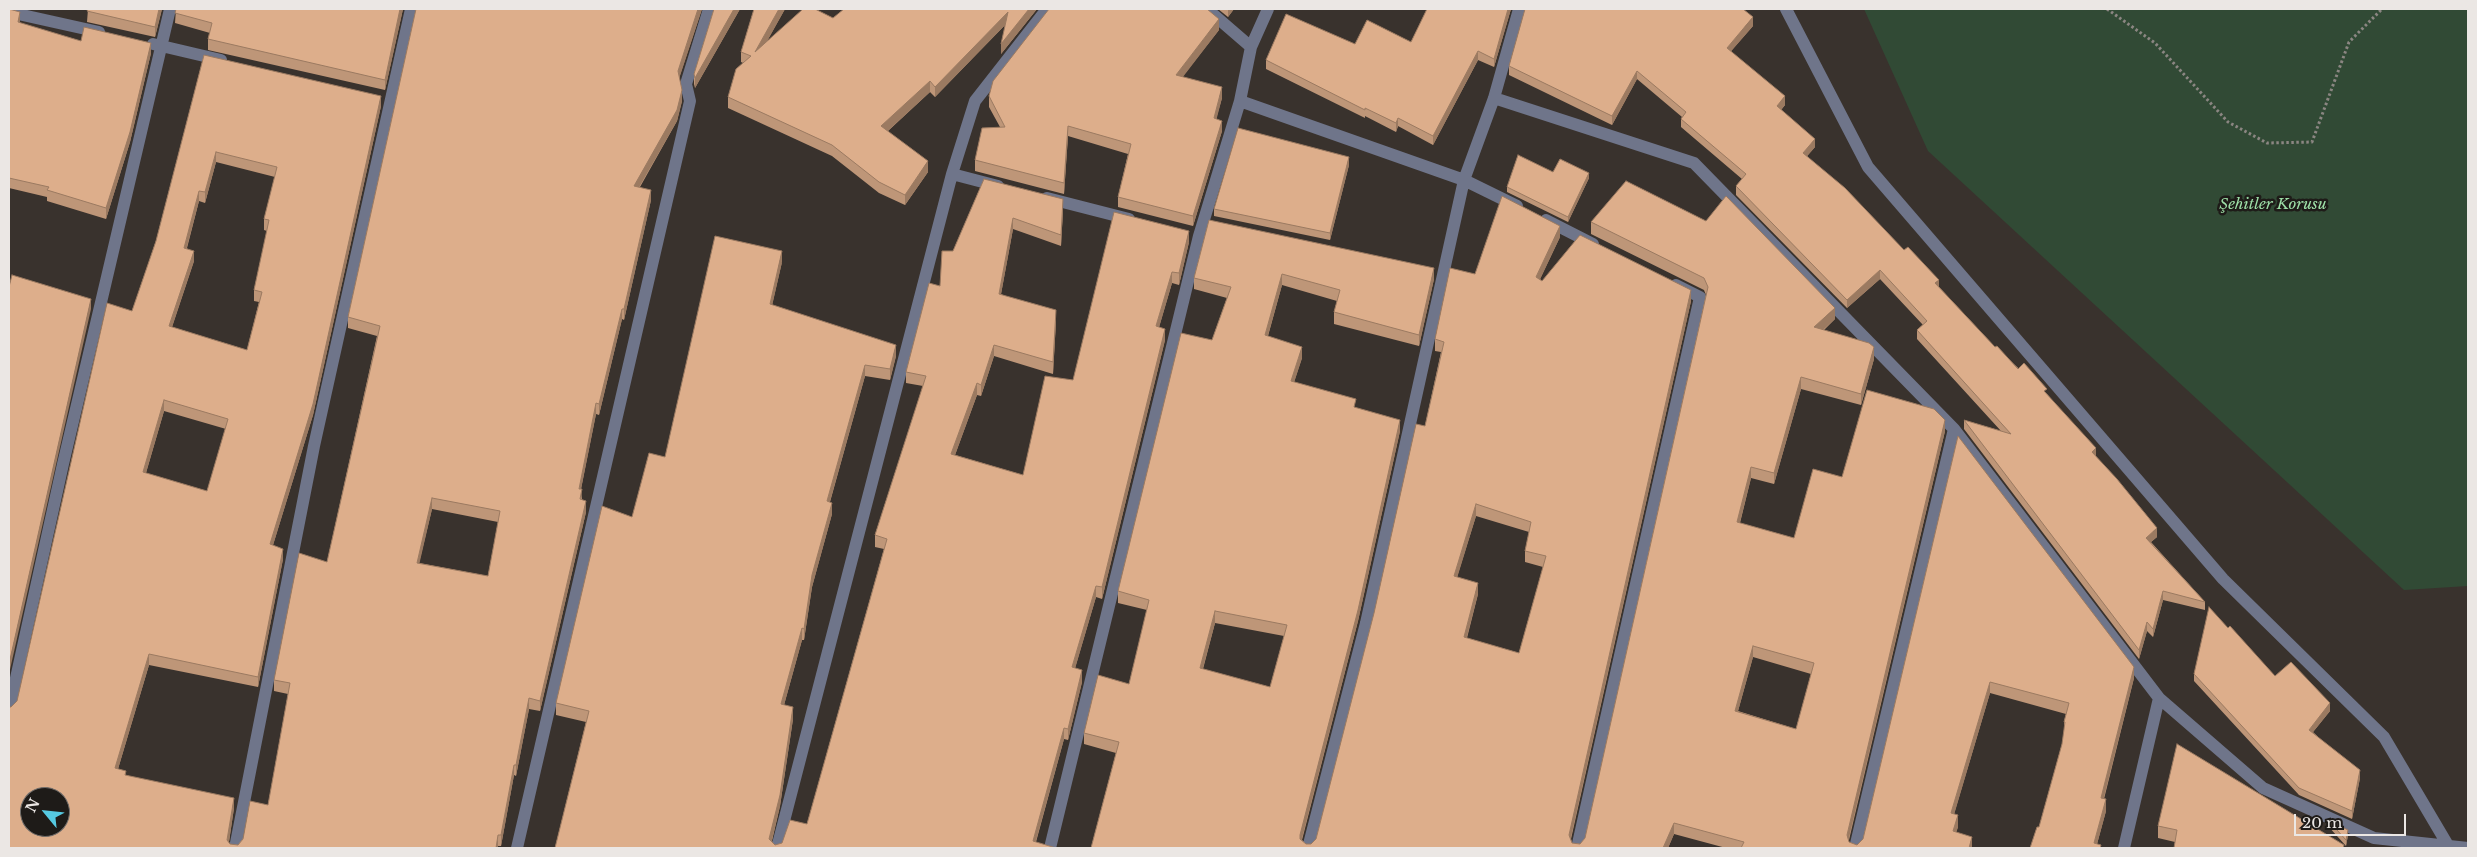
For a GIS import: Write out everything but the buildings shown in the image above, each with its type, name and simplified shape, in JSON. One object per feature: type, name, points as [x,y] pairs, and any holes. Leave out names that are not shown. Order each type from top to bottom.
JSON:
[{"type":"street","points":[[9,710],[63,464],[170,9]]},
{"type":"street","points":[[235,848],[385,99],[411,9]]},
{"type":"street","points":[[517,848],[690,101],[686,84],[709,9]]},
{"type":"street","points":[[777,848],[952,174],[976,101],[1047,9]]},
{"type":"street","points":[[1207,9],[1251,47]]},
{"type":"street","points":[[1050,848],[1194,235],[1209,223],[1240,101],[1251,47],[1268,9]]},
{"type":"street","points":[[1308,848],[1366,623],[1439,272],[1464,180],[1494,98],[1519,9]]},
{"type":"street","points":[[1786,9],[1868,167],[2223,579],[2384,737],[2449,847]]},
{"type":"street","points":[[9,12],[113,35]]},
{"type":"street","points":[[142,42],[237,64]]},
{"type":"street","points":[[1494,98],[1694,163],[1954,429],[2159,698],[2262,788],[2374,843],[2468,848]]},
{"type":"street","points":[[1240,101],[1464,180],[1604,249]]},
{"type":"street","points":[[952,174],[1009,188]]},
{"type":"street","points":[[1038,196],[1142,222]]},
{"type":"street","points":[[1577,848],[1700,297],[1665,280]]},
{"type":"street","points":[[1855,848],[1954,429]]},
{"type":"street","points":[[2124,848],[2159,698]]},
{"type":"path","points":[[2107,9],[2155,43],[2228,122],[2267,143],[2312,142],[2349,42],[2382,9]]},
{"type":"green space","name":"Şehitler Korusu","points":[[1864,9],[2468,9],[2468,586],[2404,590],[1928,151]]}]
